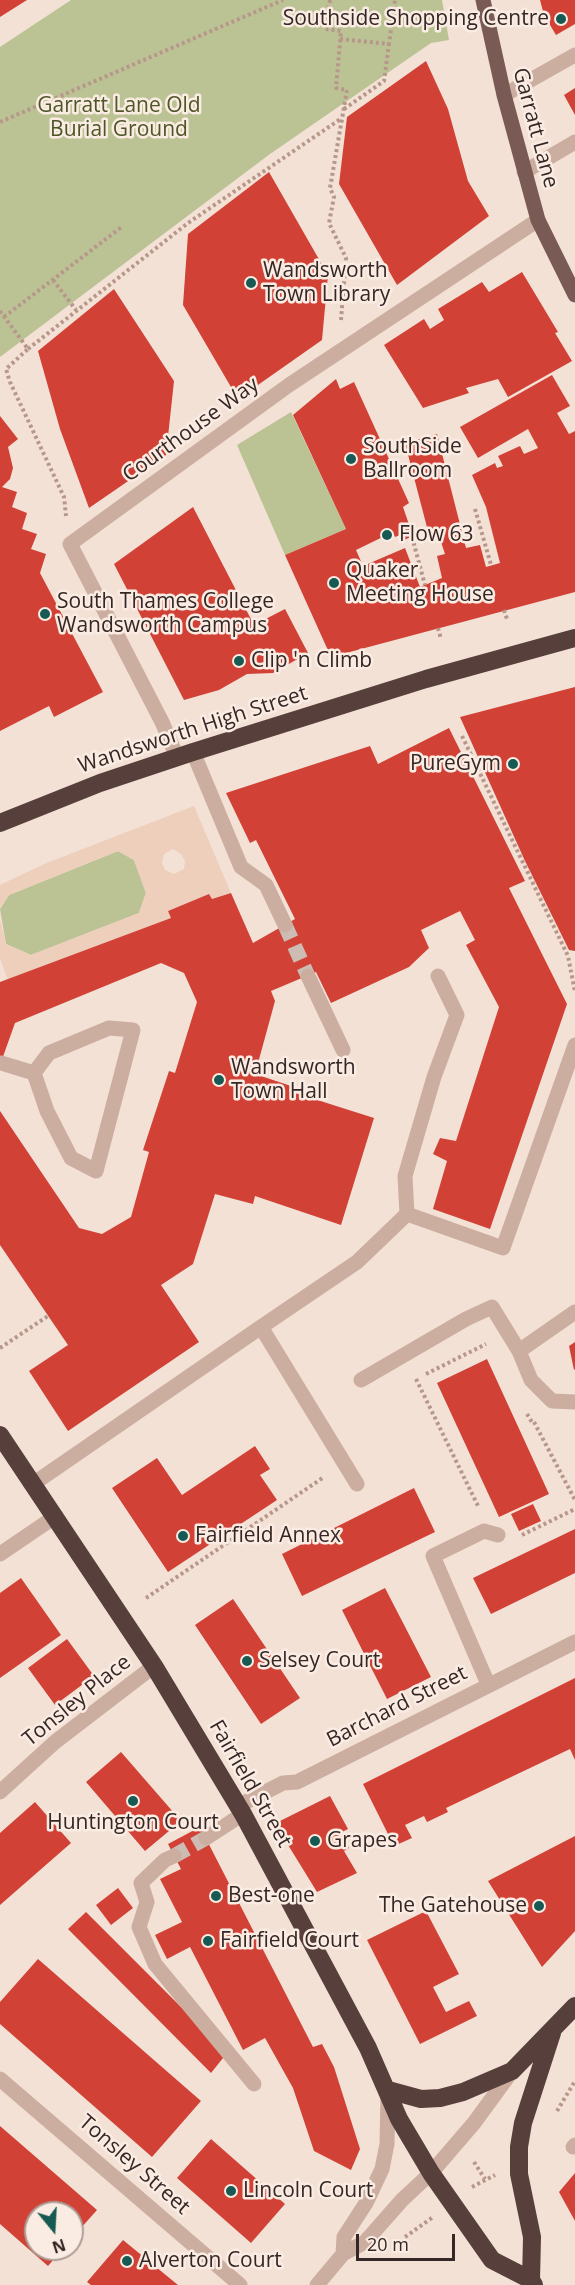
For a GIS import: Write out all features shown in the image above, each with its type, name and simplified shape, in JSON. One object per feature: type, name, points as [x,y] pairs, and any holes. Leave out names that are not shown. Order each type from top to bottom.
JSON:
[{"type":"highway","name":"Wandsworth High Street","points":[[0,823],[100,783],[185,755],[426,680],[575,638]]},
{"type":"highway","name":"Fairfield Street","points":[[0,1435],[154,1666],[240,1810],[388,2090],[399,2119],[431,2173],[492,2260],[532,2282]]},
{"type":"highway","points":[[388,2090],[421,2098],[440,2098],[463,2092],[512,2071],[552,2033],[575,2006]]},
{"type":"highway","points":[[532,2282],[532,2238],[519,2174],[519,2147],[523,2123],[552,2033]]},
{"type":"main road","name":"Garratt Lane","points":[[483,0],[504,95],[538,220],[575,295]]},
{"type":"street","points":[[504,95],[573,56]]},
{"type":"street","points":[[524,172],[575,142]]},
{"type":"street","name":"Courthouse Way","points":[[70,544],[339,351],[538,220]]},
{"type":"street","points":[[70,544],[162,722],[185,755],[241,867],[266,885],[285,925]]},
{"type":"street","points":[[309,976],[343,1050]]},
{"type":"street","points":[[33,1484],[357,1262],[407,1214],[405,1176],[434,1077],[457,1014],[438,976]]},
{"type":"street","points":[[109,1028],[133,1030],[96,1171],[71,1158],[47,1111],[34,1073],[49,1053],[109,1028]]},
{"type":"street","points":[[407,1214],[502,1248],[575,1045]]},
{"type":"street","points":[[1,1063],[34,1073]]},
{"type":"street","points":[[361,1380],[466,1319],[492,1307],[519,1351],[531,1380],[552,1401],[575,1402]]},
{"type":"street","points":[[519,1351],[575,1312]]},
{"type":"street","points":[[261,1327],[357,1484]]},
{"type":"street","points":[[0,1554],[56,1516]]},
{"type":"street","points":[[488,1684],[434,1556],[491,1533]]},
{"type":"street","name":"Barchard Street","points":[[206,1838],[240,1810],[283,1783],[297,1782],[575,1642]]},
{"type":"street","name":"Tonsley Place","points":[[0,1792],[55,1742],[154,1666]]},
{"type":"street","points":[[174,1856],[141,1883],[147,1902],[139,1927],[155,1964],[254,2084]]},
{"type":"street","points":[[317,2285],[343,2254],[365,2242],[402,2200],[431,2173],[474,2123],[512,2071]]},
{"type":"street","name":"Tonsley Street","points":[[0,2079],[240,2285]]},
{"type":"street","points":[[343,2254],[344,2237],[366,2203],[382,2169],[387,2144],[388,2090]]},
{"type":"path","points":[[0,122],[283,0]]},
{"type":"path","points":[[330,0],[325,29],[341,31],[336,88],[347,90],[330,188],[334,197],[329,223],[346,258],[339,351]]},
{"type":"path","points":[[343,110],[384,81],[394,0]]},
{"type":"path","points":[[340,39],[389,44]]},
{"type":"path","points":[[70,544],[64,497],[6,369],[76,310],[188,223],[342,118]]},
{"type":"path","points":[[4,317],[123,226]]},
{"type":"path","points":[[53,280],[76,310]]},
{"type":"path","points":[[0,311],[28,349]]},
{"type":"path","points":[[475,509],[491,566]]},
{"type":"path","points":[[412,537],[425,585]]},
{"type":"path","points":[[504,610],[507,619]]},
{"type":"path","points":[[438,628],[441,639]]},
{"type":"path","points":[[462,736],[568,956],[575,992]]},
{"type":"path","points":[[0,1348],[48,1316]]},
{"type":"path","points":[[490,1342],[415,1379],[479,1510],[491,1533],[507,1542],[575,1509]]},
{"type":"path","points":[[533,1424],[552,1401]]},
{"type":"path","points":[[522,1403],[575,1500]]},
{"type":"path","points":[[146,1598],[344,1462]]},
{"type":"path","points":[[554,2118],[563,2097],[575,2081]]},
{"type":"path","points":[[472,2159],[485,2179]]},
{"type":"path","points":[[469,2190],[499,2173]]},
{"type":"green space","name":"Garratt Lane Old Burial Ground","points":[[71,0],[442,0],[449,40],[431,43],[270,154],[0,357],[0,47]]},
{"type":"green space","points":[[291,412],[346,529],[285,555],[237,445]]},
{"type":"green space","points":[[118,851],[134,860],[146,893],[139,913],[31,955],[6,944],[0,909],[9,895]]},
{"type":"shaded area","points":[[194,806],[231,893],[212,899],[209,894],[168,911],[171,918],[8,980],[0,959],[0,919],[6,944],[31,955],[139,913],[146,893],[134,860],[118,851],[9,895],[0,909],[0,885],[44,864]],"holes":[[[173,849],[181,854],[185,861],[184,869],[174,874],[165,870],[162,863],[164,854]]]},
{"type":"building","points":[[0,0],[27,0],[0,17]]},
{"type":"building","name":"Southside Shopping Centre","points":[[540,0],[575,0],[575,24],[556,35],[544,15]]},
{"type":"building","points":[[426,61],[448,109],[468,181],[489,216],[397,285],[339,184],[347,117]]},
{"type":"building","name":"Southside Shopping Centre","points":[[575,88],[575,115],[564,95]]},
{"type":"building","points":[[269,172],[328,275],[322,340],[238,399],[183,305],[188,234]]},
{"type":"building","points":[[522,272],[558,332],[555,333],[572,361],[508,397],[498,379],[466,388],[469,393],[423,408],[384,345],[424,319],[430,329],[444,320],[438,309],[482,282],[489,292]]},
{"type":"building","points":[[114,289],[174,381],[166,455],[89,508],[60,429],[38,351]]},
{"type":"building","points":[[552,375],[570,406],[557,413],[569,434],[575,431],[575,592],[331,657],[285,555],[346,529],[293,415],[336,379],[340,389],[354,382],[409,503],[403,507],[413,536],[402,541],[400,535],[395,537],[393,532],[356,550],[363,566],[405,548],[420,587],[442,578],[437,556],[445,554],[438,533],[429,535],[405,443],[437,434],[466,548],[480,545],[486,567],[500,563],[486,507],[472,475],[495,463],[497,468],[503,466],[498,456],[520,446],[524,454],[538,448],[528,429],[478,458],[460,427]]},
{"type":"building","points":[[0,416],[18,439],[8,447],[13,468],[10,479],[2,487],[17,492],[12,507],[27,513],[22,529],[37,534],[31,549],[46,554],[40,573],[103,692],[54,717],[49,706],[0,731]]},
{"type":"building","points":[[193,507],[254,625],[285,609],[308,653],[273,673],[247,674],[219,690],[184,700],[114,564]]},
{"type":"building","points":[[575,687],[575,951],[569,950],[525,861],[460,717]]},
{"type":"building","name":"Wandsworth Town Hall","points":[[449,728],[525,881],[509,888],[567,1004],[490,1229],[433,1209],[447,1161],[433,1154],[440,1138],[456,1141],[499,1007],[466,945],[475,940],[460,911],[421,930],[429,948],[409,967],[331,1003],[316,972],[271,991],[275,1001],[255,1074],[291,1086],[289,1091],[374,1118],[341,1225],[255,1196],[253,1204],[215,1194],[193,1264],[161,1285],[199,1342],[68,1431],[29,1371],[68,1345],[0,1245],[0,1111],[79,1228],[102,1234],[131,1217],[149,1152],[143,1150],[169,1071],[175,1073],[197,1002],[184,973],[161,963],[15,1023],[0,1065],[0,982],[171,918],[168,911],[209,894],[212,899],[231,893],[253,943],[295,919],[256,840],[250,843],[226,793],[370,746],[378,764]]},
{"type":"building","points":[[575,1342],[575,1369],[574,1370],[569,1346]]},
{"type":"building","points":[[487,1359],[549,1494],[499,1517],[437,1383]]},
{"type":"building","name":"Fairfield Annex","points":[[255,1446],[270,1469],[260,1475],[277,1500],[168,1572],[112,1488],[157,1458],[182,1495]]},
{"type":"building","points":[[414,1488],[435,1532],[302,1596],[282,1554]]},
{"type":"building","points":[[533,1504],[541,1521],[519,1531],[511,1514]]},
{"type":"building","points":[[575,1529],[575,1573],[491,1614],[473,1578]]},
{"type":"building","points":[[21,1578],[61,1635],[0,1678],[0,1593]]},
{"type":"building","points":[[385,1588],[431,1677],[387,1699],[342,1610]]},
{"type":"building","name":"Selsey Court","points":[[233,1599],[300,1698],[261,1724],[195,1625]]},
{"type":"building","points":[[67,1639],[94,1676],[55,1705],[28,1668]]},
{"type":"building","points":[[575,1678],[575,1760],[570,1749],[446,1808],[448,1812],[427,1822],[424,1816],[405,1825],[412,1838],[394,1846],[363,1784]]},
{"type":"building","name":"Huntington Court","points":[[121,1752],[181,1821],[145,1851],[86,1782]]},
{"type":"building","name":"Grapes","points":[[330,1796],[348,1829],[340,1833],[349,1848],[344,1851],[357,1873],[317,1892],[277,1827],[278,1822]]},
{"type":"building","points":[[35,1802],[71,1843],[0,1905],[0,1833]]},
{"type":"building","name":"Fairfield Court","points":[[200,1827],[313,2047],[322,2044],[334,2067],[360,2149],[351,2170],[314,2151],[293,2088],[265,2038],[243,2050],[190,1947],[167,1959],[155,1935],[182,1922],[160,1879],[181,1869],[168,1844]]},
{"type":"building","name":"The Gatehouse","points":[[575,1836],[575,1931],[542,1967],[488,1881]]},
{"type":"building","points":[[118,1888],[133,1908],[111,1925],[96,1905]]},
{"type":"building","points":[[426,1911],[459,1974],[433,1987],[446,2012],[469,2001],[477,2016],[420,2044],[367,1940]]},
{"type":"building","points":[[86,1912],[227,2053],[211,2073],[68,1929]]},
{"type":"building","points":[[38,1959],[201,2101],[152,2157],[0,2024],[0,2002]]},
{"type":"building","points":[[0,2126],[97,2210],[84,2225],[84,2201],[24,2201],[24,2245],[0,2224]]},
{"type":"building","name":"Lincoln Court","points":[[211,2139],[285,2204],[251,2243],[177,2178]]},
{"type":"building","points":[[575,2173],[575,2221],[559,2192]]},
{"type":"building","name":"Alverton Court","points":[[123,2240],[178,2285],[91,2285],[87,2282]]},
{"type":"building","points":[[42,2261],[52,2261],[48,2266]]},
{"type":"tunnel","points":[[285,925],[308,976]]},
{"type":"tunnel","points":[[174,1856],[206,1838]]},
{"type":"place","name":"Southside Shopping Centre","points":[[561,19]]},
{"type":"place","name":"Wandsworth Town Library","points":[[251,283]]},
{"type":"place","name":"SouthSide Ballroom","points":[[351,459]]},
{"type":"place","name":"Flow 63","points":[[387,535]]},
{"type":"place","name":"Quaker Meeting House","points":[[334,583]]},
{"type":"place","name":"South Thames College Wandsworth Campus","points":[[45,614]]},
{"type":"place","name":"Clip 'n Climb","points":[[239,661]]},
{"type":"place","name":"PureGym","points":[[513,764]]},
{"type":"place","name":"Wandsworth Town Hall","points":[[219,1080]]},
{"type":"place","name":"Fairfield Annex","points":[[183,1536]]},
{"type":"place","name":"Selsey Court","points":[[247,1661]]},
{"type":"place","name":"Huntington Court","points":[[133,1801]]},
{"type":"place","name":"Grapes","points":[[315,1841]]},
{"type":"place","name":"Best-one","points":[[216,1896]]},
{"type":"place","name":"The Gatehouse","points":[[539,1906]]},
{"type":"place","name":"Fairfield Court","points":[[208,1941]]},
{"type":"place","name":"Lincoln Court","points":[[231,2191]]},
{"type":"place","name":"Alverton Court","points":[[127,2261]]}]
